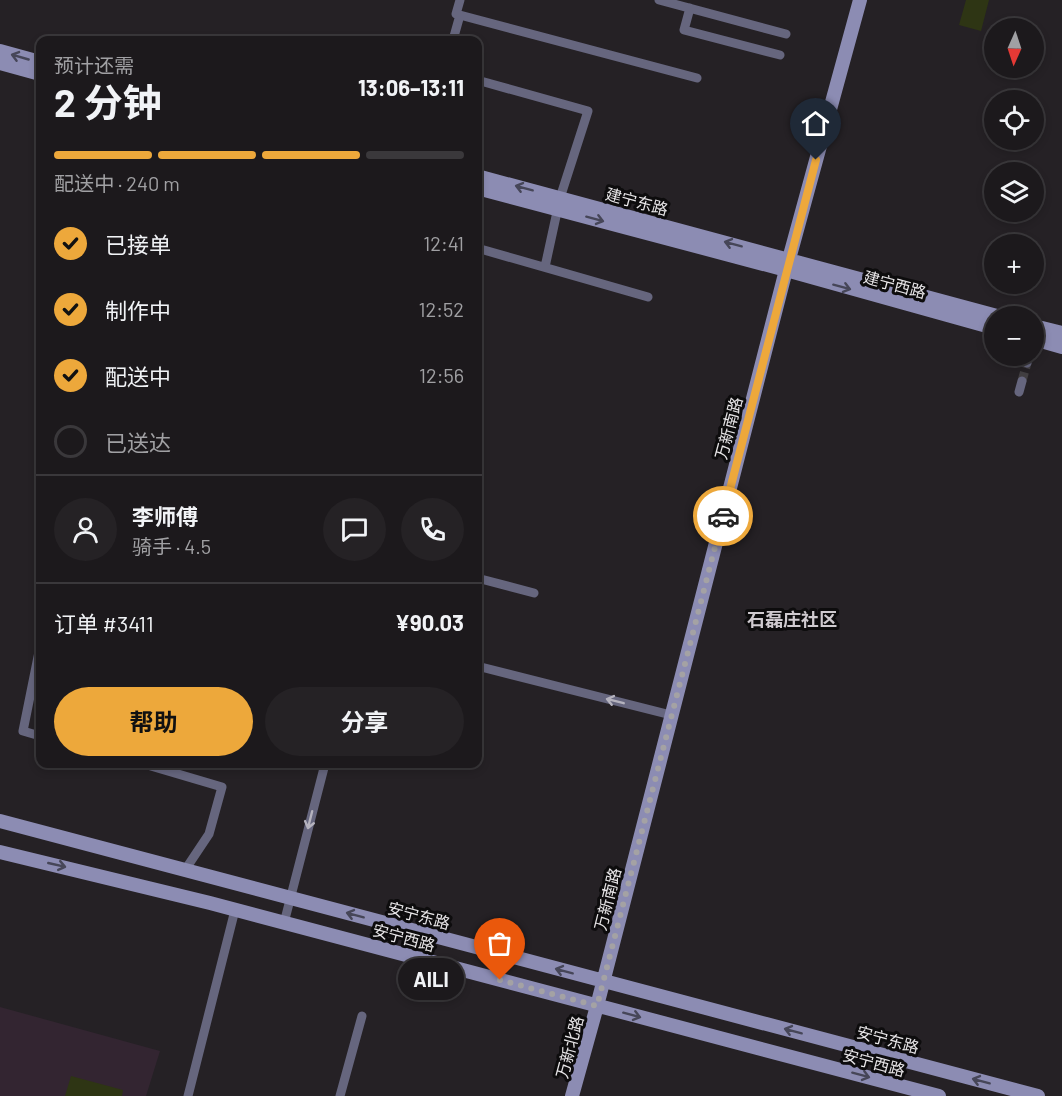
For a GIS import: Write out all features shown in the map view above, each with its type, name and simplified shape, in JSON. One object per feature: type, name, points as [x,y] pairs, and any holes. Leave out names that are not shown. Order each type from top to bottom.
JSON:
[{"type":"main road","name":"万新南路","points":[[597,1006],[788,265],[860,0]]},
{"type":"main road","points":[[0,51],[36,61]]},
{"type":"main road","points":[[0,63],[36,73]]},
{"type":"main road","name":"建宁东路","points":[[482,178],[559,203],[788,265]]},
{"type":"main road","name":"建宁东路","points":[[482,189],[559,203]]},
{"type":"main road","name":"建宁西路","points":[[788,265],[984,313]]},
{"type":"main road","name":"建宁西路","points":[[788,265],[984,325]]},
{"type":"main road","points":[[1044,336],[1062,333]]},
{"type":"main road","points":[[1044,341],[1062,347]]},
{"type":"main road","name":"安宁东路","points":[[0,821],[1038,1096]]},
{"type":"main road","name":"安宁西路","points":[[0,852],[235,910],[939,1096]]},
{"type":"main road","name":"万新北路","points":[[572,1096],[597,1006]]},
{"type":"street","points":[[460,0],[456,14],[697,78]]},
{"type":"street","points":[[659,0],[786,34]]},
{"type":"street","points":[[690,8],[684,30],[780,55]]},
{"type":"street","points":[[454,36],[460,15]]},
{"type":"street","points":[[482,82],[588,111],[559,203],[545,267]]},
{"type":"street","points":[[482,249],[648,297]]},
{"type":"street","points":[[1019,392],[1022,381]]},
{"type":"street","points":[[482,579],[534,593]]},
{"type":"street","points":[[36,667],[23,731],[36,735]]},
{"type":"street","points":[[482,667],[671,715]]},
{"type":"street","points":[[158,768],[222,787],[209,834],[185,870]]},
{"type":"street","points":[[284,923],[324,768]]},
{"type":"street","points":[[188,1096],[235,910]]},
{"type":"street","points":[[340,1096],[362,1016]]},
{"type":"shaded area","points":[[0,1007],[160,1051],[146,1096],[0,1096]]},
{"type":"green space","points":[[966,0],[989,0],[981,31],[959,25]]},
{"type":"green space","points":[[71,1076],[123,1090],[122,1096],[65,1096]]},
{"type":"tunnel","points":[[1022,381],[1026,366]]},
{"type":"way so far","points":[[500,980],[597,1006],[723,516]]},
{"type":"place","name":"AILI","points":[[500,980]]},
{"type":"district","name":"石磊庄社区","points":[[792,619]]},
{"type":"route","points":[[723,516],[816,160]]}]
